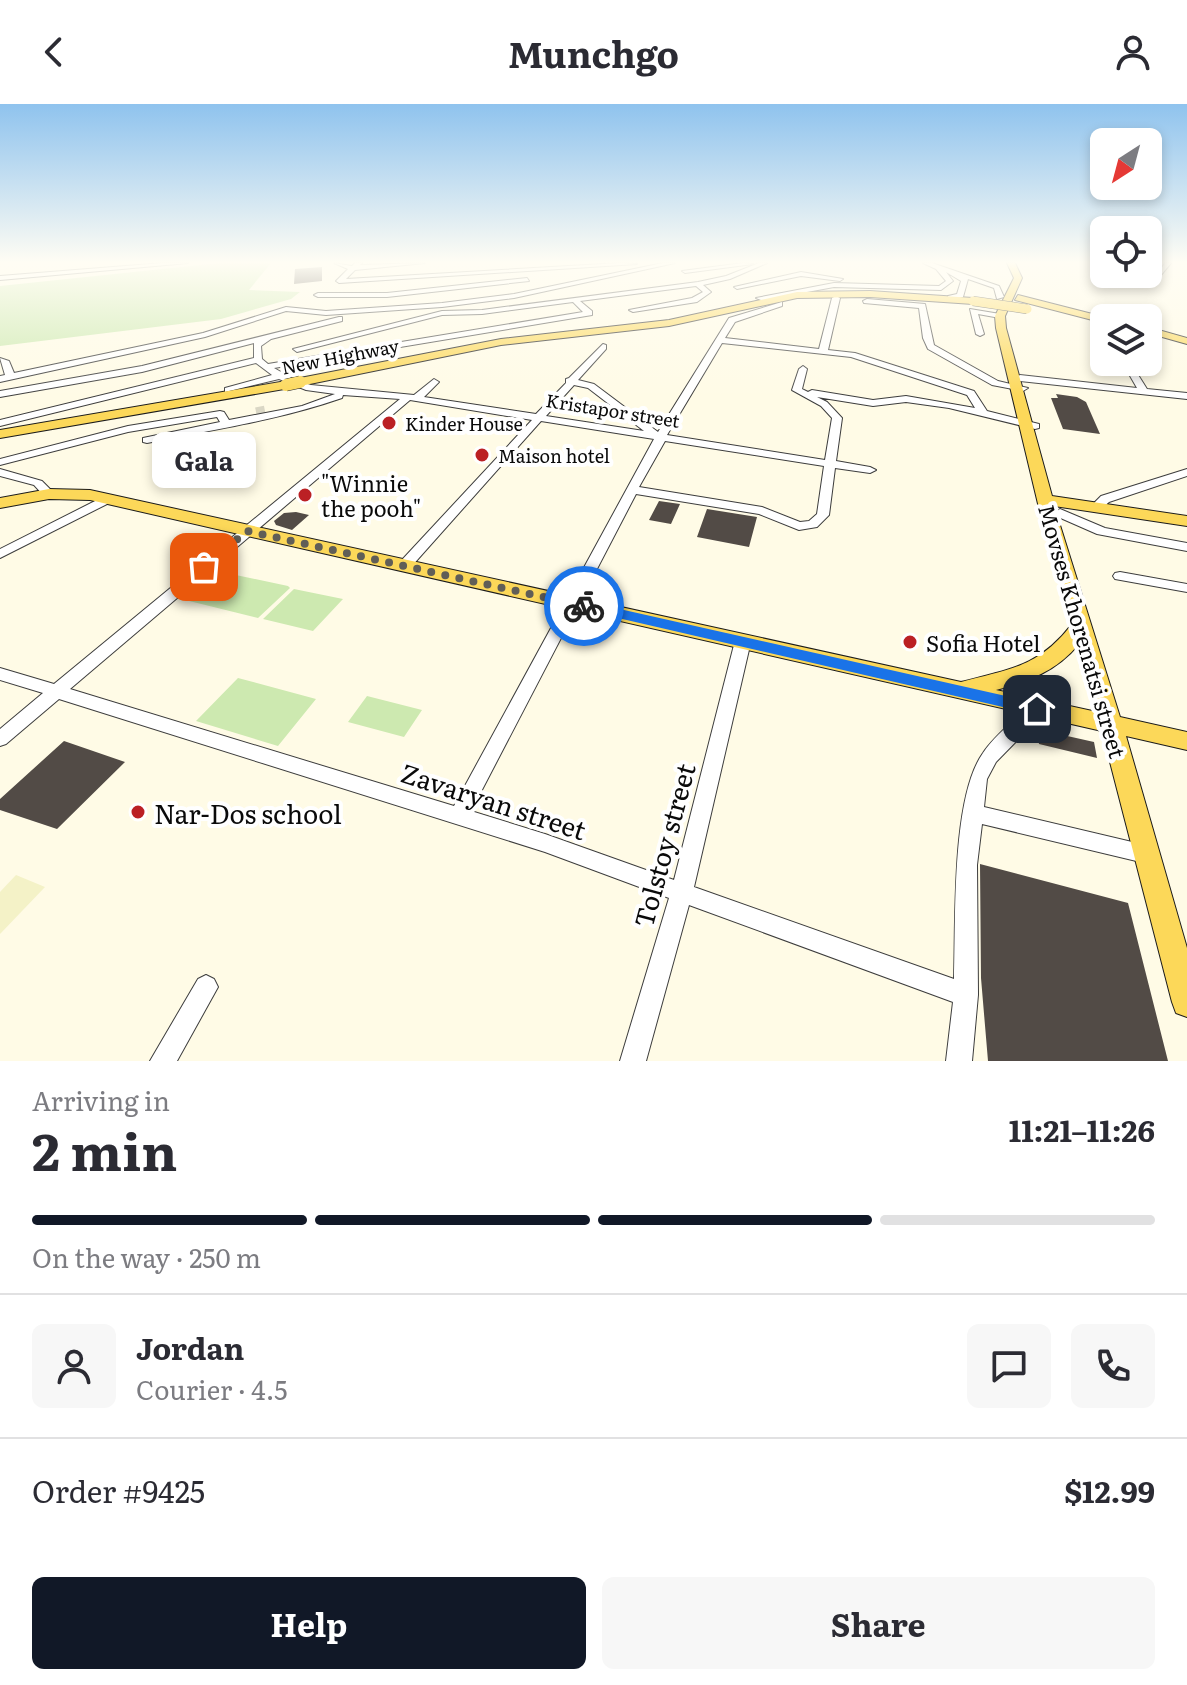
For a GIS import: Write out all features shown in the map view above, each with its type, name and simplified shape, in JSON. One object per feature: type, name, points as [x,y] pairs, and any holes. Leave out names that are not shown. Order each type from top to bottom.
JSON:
[{"type":"main road","name":"New Highway","points":[[0,434],[355,372],[501,342],[669,323],[734,308]]},
{"type":"main road","points":[[1000,316],[1005,308]]},
{"type":"main road","name":"Movses Khorenatsi street","points":[[1009,308],[1007,330],[1020,385]]},
{"type":"main road","name":"New Highway","points":[[1018,308],[1090,319]]},
{"type":"main road","points":[[1047,308],[1090,318]]},
{"type":"main road","name":"Movses Khorenatsi street","points":[[1000,316],[1116,726],[1146,854],[1187,1002]]},
{"type":"main road","points":[[1162,334],[1184,340]]},
{"type":"main road","points":[[0,503],[74,492],[1187,741]]},
{"type":"main road","points":[[1054,504],[1187,521]]},
{"type":"main road","name":"Movses Khorenatsi street","points":[[1054,504],[1081,626],[1116,726]]},
{"type":"main road","points":[[957,690],[1006,680],[1045,666],[1066,648],[1081,626]]},
{"type":"main road","name":"Movses Khorenatsi street","points":[[1146,854],[1187,983]]},
{"type":"street","points":[[5,378],[205,335],[286,309],[322,313],[409,308]]},
{"type":"street","points":[[297,349],[442,313],[492,308]]},
{"type":"street","points":[[0,422],[262,363],[589,313],[583,308]]},
{"type":"street","points":[[633,310],[647,308]]},
{"type":"street","points":[[460,814],[662,439],[674,411],[736,316],[766,308]]},
{"type":"street","points":[[794,357],[814,355],[820,351],[833,308]]},
{"type":"street","points":[[922,308],[931,347],[991,381],[1187,396]]},
{"type":"street","points":[[980,334],[973,311],[1000,316]]},
{"type":"street","points":[[6,393],[142,369],[344,318],[355,312]]},
{"type":"street","points":[[262,363],[257,345],[273,334]]},
{"type":"street","points":[[720,340],[852,355],[967,391],[983,413]]},
{"type":"street","points":[[405,565],[603,347]]},
{"type":"street","points":[[0,361],[6,363],[9,409],[0,422]]},
{"type":"street","name":"Kristapor street","points":[[262,363],[291,383],[317,392],[350,390],[413,397],[870,470]]},
{"type":"street","points":[[797,390],[803,369]]},
{"type":"street","points":[[43,370],[49,386]]},
{"type":"street","points":[[1135,376],[1144,391]]},
{"type":"street","points":[[569,381],[591,386],[662,439]]},
{"type":"street","points":[[0,739],[247,531],[434,382]]},
{"type":"street","points":[[228,390],[291,383]]},
{"type":"street","name":"Kristapor street","points":[[147,440],[223,419],[304,408],[350,390]]},
{"type":"street","points":[[633,490],[762,511],[799,526],[813,524],[823,515],[837,418],[824,404],[797,390]]},
{"type":"street","points":[[797,390],[873,403],[906,399],[928,402],[1031,426]]},
{"type":"street","points":[[0,462],[128,429],[223,419],[292,405],[317,392]]},
{"type":"street","points":[[1096,507],[1105,499],[1187,472]]},
{"type":"street","points":[[2,475],[38,483],[49,494]]},
{"type":"street","points":[[0,554],[107,499]]},
{"type":"street","points":[[1054,504],[1102,531],[1187,547]]},
{"type":"street","points":[[1120,576],[1187,588]]},
{"type":"street","name":"Tolstoy street","points":[[633,1061],[682,891],[743,641]]},
{"type":"street","name":"Zavaryan street","points":[[0,674],[57,689],[186,734],[460,814],[966,995]]},
{"type":"street","points":[[959,1061],[966,995],[967,865],[981,772],[1037,709]]},
{"type":"street","points":[[974,813],[1146,854]]},
{"type":"street","points":[[163,1061],[206,987]]},
{"type":"shaded area","points":[[16,875],[45,887],[0,934],[0,892]]},
{"type":"green space","points":[[0,308],[261,308],[221,319],[0,346]]},
{"type":"green space","points":[[207,569],[290,588],[258,618],[173,597]]},
{"type":"green space","points":[[294,589],[343,599],[313,631],[263,619]]},
{"type":"green space","points":[[238,678],[316,699],[278,746],[196,721]]},
{"type":"green space","points":[[367,696],[422,710],[404,737],[348,722]]},
{"type":"building","points":[[1056,394],[1077,397],[1086,402],[1100,434],[1063,429],[1051,398],[1058,398]]},
{"type":"building","points":[[659,501],[680,504],[671,524],[649,520]]},
{"type":"building","points":[[707,509],[757,517],[749,547],[697,537]]},
{"type":"building","points":[[284,513],[309,515],[292,530],[276,525],[274,521]]},
{"type":"building","points":[[1036,729],[1094,742],[1097,758],[1039,744]]},
{"type":"building","points":[[64,741],[125,762],[57,829],[0,810],[0,799]]},
{"type":"building","points":[[980,864],[1128,903],[1168,1061],[988,1061],[981,978]]},
{"type":"tunnel","points":[[256,412],[266,410]]},
{"type":"way so far","points":[[204,567],[247,531],[584,606]]},
{"type":"place","name":"Kinder House","points":[[389,423]]},
{"type":"place","name":"Maison hotel","points":[[482,455]]},
{"type":"place","name":"\"Winnie the pooh\"","points":[[305,495]]},
{"type":"place","name":"Gala","points":[[204,567]]},
{"type":"place","name":"Sofia Hotel","points":[[910,642]]},
{"type":"place","name":"Nar-Dos school","points":[[138,812]]},
{"type":"route","points":[[584,606],[1037,709]]}]
